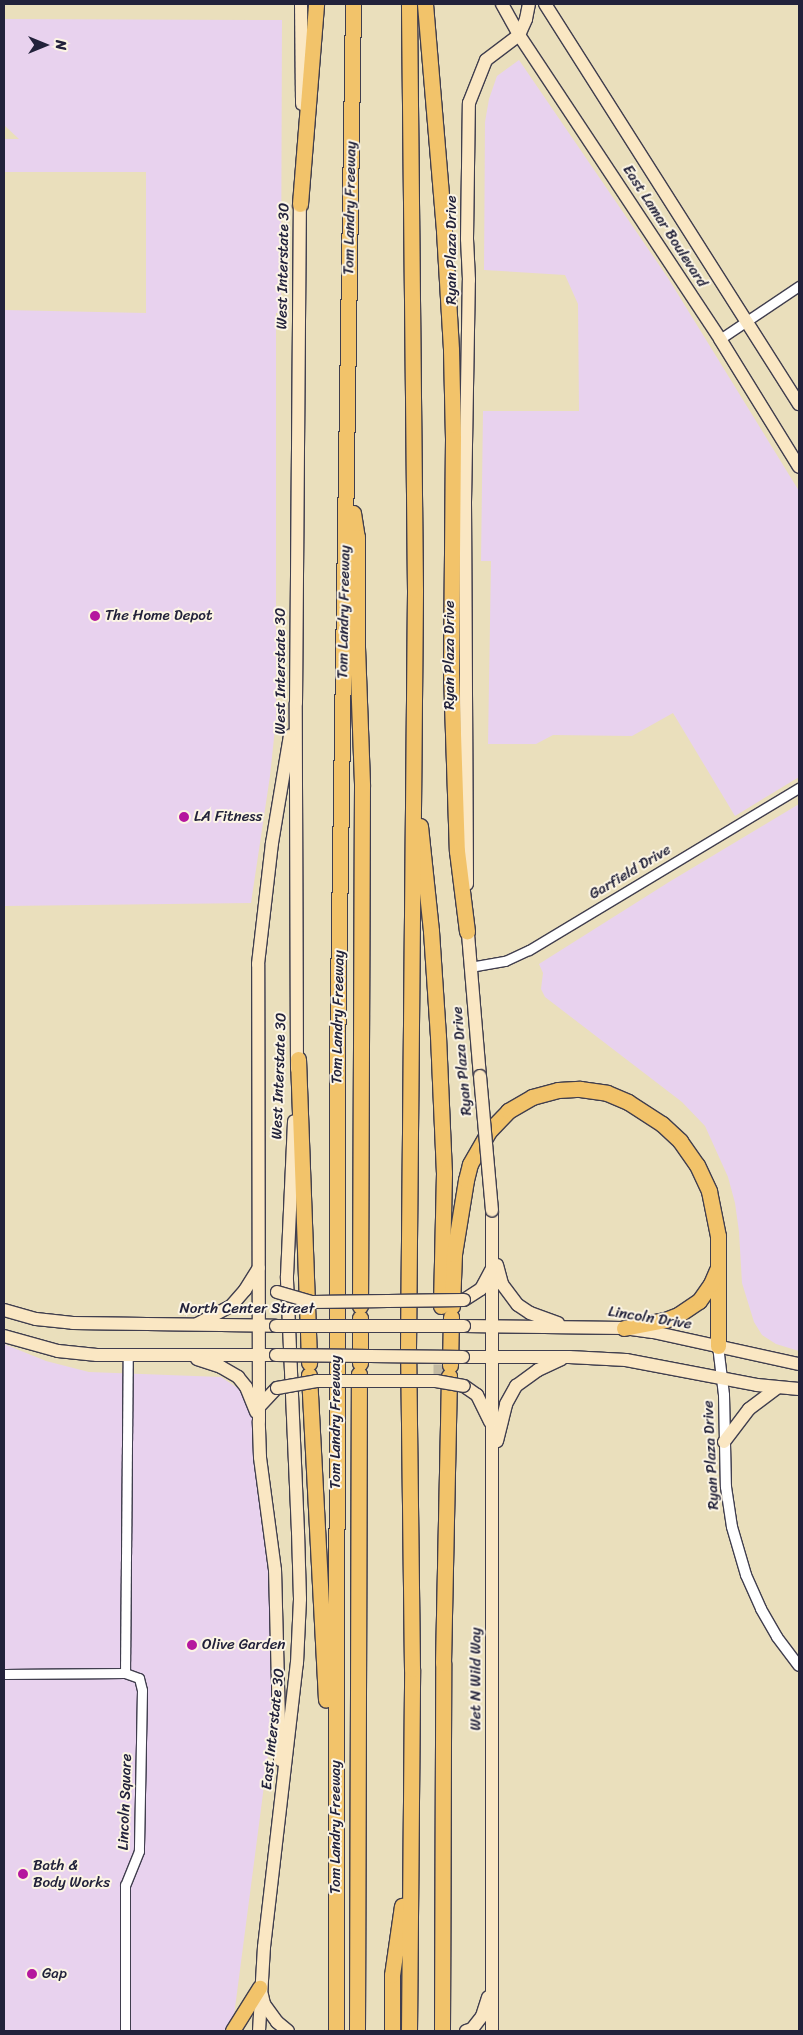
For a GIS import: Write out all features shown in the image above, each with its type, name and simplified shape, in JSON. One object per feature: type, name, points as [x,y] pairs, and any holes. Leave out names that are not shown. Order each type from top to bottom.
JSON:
[{"type":"highway","points":[[300,204],[316,4]]},
{"type":"highway","name":"Tom Landry Freeway","points":[[336,2031],[337,1058],[354,4]]},
{"type":"highway","points":[[409,4],[415,590],[408,1349],[412,1669],[409,2031]]},
{"type":"highway","points":[[425,4],[444,231],[451,350],[453,440],[451,673],[457,851],[467,931]]},
{"type":"highway","points":[[346,475],[357,537],[357,647],[362,786],[357,2031]]},
{"type":"highway","points":[[413,750],[431,932],[438,1036],[450,1309]]},
{"type":"highway","points":[[298,1059],[309,1369],[336,1903]]},
{"type":"highway","points":[[442,2031],[445,1370],[461,1202],[470,1164],[489,1131],[508,1111],[532,1097],[558,1090],[580,1089],[607,1093],[628,1102],[662,1124],[680,1141],[697,1165],[709,1191],[716,1217],[718,1346]]},
{"type":"highway","points":[[624,1328],[665,1320],[678,1315],[698,1301],[711,1284],[718,1267]]},
{"type":"highway","points":[[392,2031],[392,1975],[402,1906],[410,1879]]},
{"type":"main road","name":"West Interstate 30","points":[[290,1339],[287,1276],[298,1059],[296,703],[301,4]]},
{"type":"main road","name":"East Lamar Boulevard","points":[[502,4],[519,35],[720,339],[799,467]]},
{"type":"main road","points":[[519,35],[526,18],[528,4]]},
{"type":"main road","name":"East Lamar Boulevard","points":[[544,4],[748,320],[799,404]]},
{"type":"main road","name":"Ryan Plaza Drive","points":[[493,1327],[492,1210],[467,931],[465,502],[469,280],[467,239],[469,103],[486,60],[519,35]]},
{"type":"main road","points":[[281,1808],[275,1578],[260,1457],[259,1421],[258,964],[272,843],[296,703]]},
{"type":"main road","points":[[260,1266],[266,1282],[276,1292],[312,1302],[450,1309],[481,1289],[493,1258]]},
{"type":"main road","points":[[493,1258],[502,1284],[518,1305],[530,1313],[567,1326]]},
{"type":"main road","points":[[194,1325],[232,1306],[246,1290],[260,1266]]},
{"type":"main road","name":"North Center Street","points":[[4,1310],[36,1319],[73,1323],[493,1327]]},
{"type":"main road","name":"Lincoln Drive","points":[[493,1327],[567,1326],[624,1328],[799,1364]]},
{"type":"main road","name":"Wet N Wild Way","points":[[492,2031],[493,1327]]},
{"type":"main road","points":[[4,1336],[58,1351],[98,1355],[569,1357],[626,1360],[778,1388],[799,1389]]},
{"type":"main road","name":"East Interstate 30","points":[[259,2031],[260,1988],[297,1663],[300,1599],[290,1339]]},
{"type":"main road","points":[[183,1354],[221,1367],[238,1377],[246,1386],[259,1421]]},
{"type":"main road","points":[[492,1458],[506,1404],[516,1386],[538,1370],[569,1357]]},
{"type":"main road","points":[[259,1407],[277,1388],[297,1383],[316,1381],[436,1381],[464,1386],[477,1395],[492,1426]]},
{"type":"main road","points":[[724,1442],[743,1415],[778,1388]]},
{"type":"main road","points":[[466,2031],[472,2029],[482,2016],[492,1976]]},
{"type":"main road","points":[[233,2031],[260,1988]]},
{"type":"main road","points":[[260,1988],[264,2004],[277,2022],[288,2031]]},
{"type":"street","points":[[720,339],[799,286]]},
{"type":"street","name":"Garfield Drive","points":[[470,967],[505,961],[529,950],[799,788]]},
{"type":"street","name":"Ryan Plaza Drive","points":[[718,1346],[723,1378],[726,1487],[732,1527],[746,1575],[761,1609],[777,1637],[799,1666]]},
{"type":"street","points":[[4,1674],[125,1673],[128,1355]]},
{"type":"street","name":"Lincoln Square","points":[[125,1673],[139,1678],[142,1690],[139,1851],[125,1885],[125,2031]]},
{"type":"shaded area","points":[[4,4],[282,4],[282,5]]},
{"type":"shaded area","points":[[4,19],[282,20],[281,313],[276,313],[276,719],[270,776],[251,903],[4,906],[4,310],[146,313],[146,172],[4,172],[4,139],[19,139],[4,125]]},
{"type":"shaded area","points":[[519,60],[668,278],[799,491],[799,777],[735,816],[673,713],[632,736],[553,735],[536,744],[488,744],[491,561],[481,561],[483,411],[579,411],[578,304],[565,275],[484,270],[485,122],[489,99],[497,76]]},
{"type":"shaded area","points":[[799,804],[799,1351],[776,1344],[762,1335],[754,1322],[742,1283],[735,1203],[728,1177],[705,1126],[682,1102],[545,997],[541,989],[543,973],[539,964],[669,882]]},
{"type":"shaded area","points":[[4,1344],[46,1361],[89,1372],[221,1377],[239,1389],[252,1410],[282,1648],[232,2031],[4,2031]]},
{"type":"tunnel","points":[[441,1364],[441,1376]]},
{"type":"place","name":"The Home Depot","points":[[95,616]]},
{"type":"place","name":"LA Fitness","points":[[184,817]]},
{"type":"place","name":"Olive Garden","points":[[192,1645]]},
{"type":"place","name":"Bath & Body Works","points":[[23,1874]]},
{"type":"place","name":"Gap","points":[[32,1974]]}]
